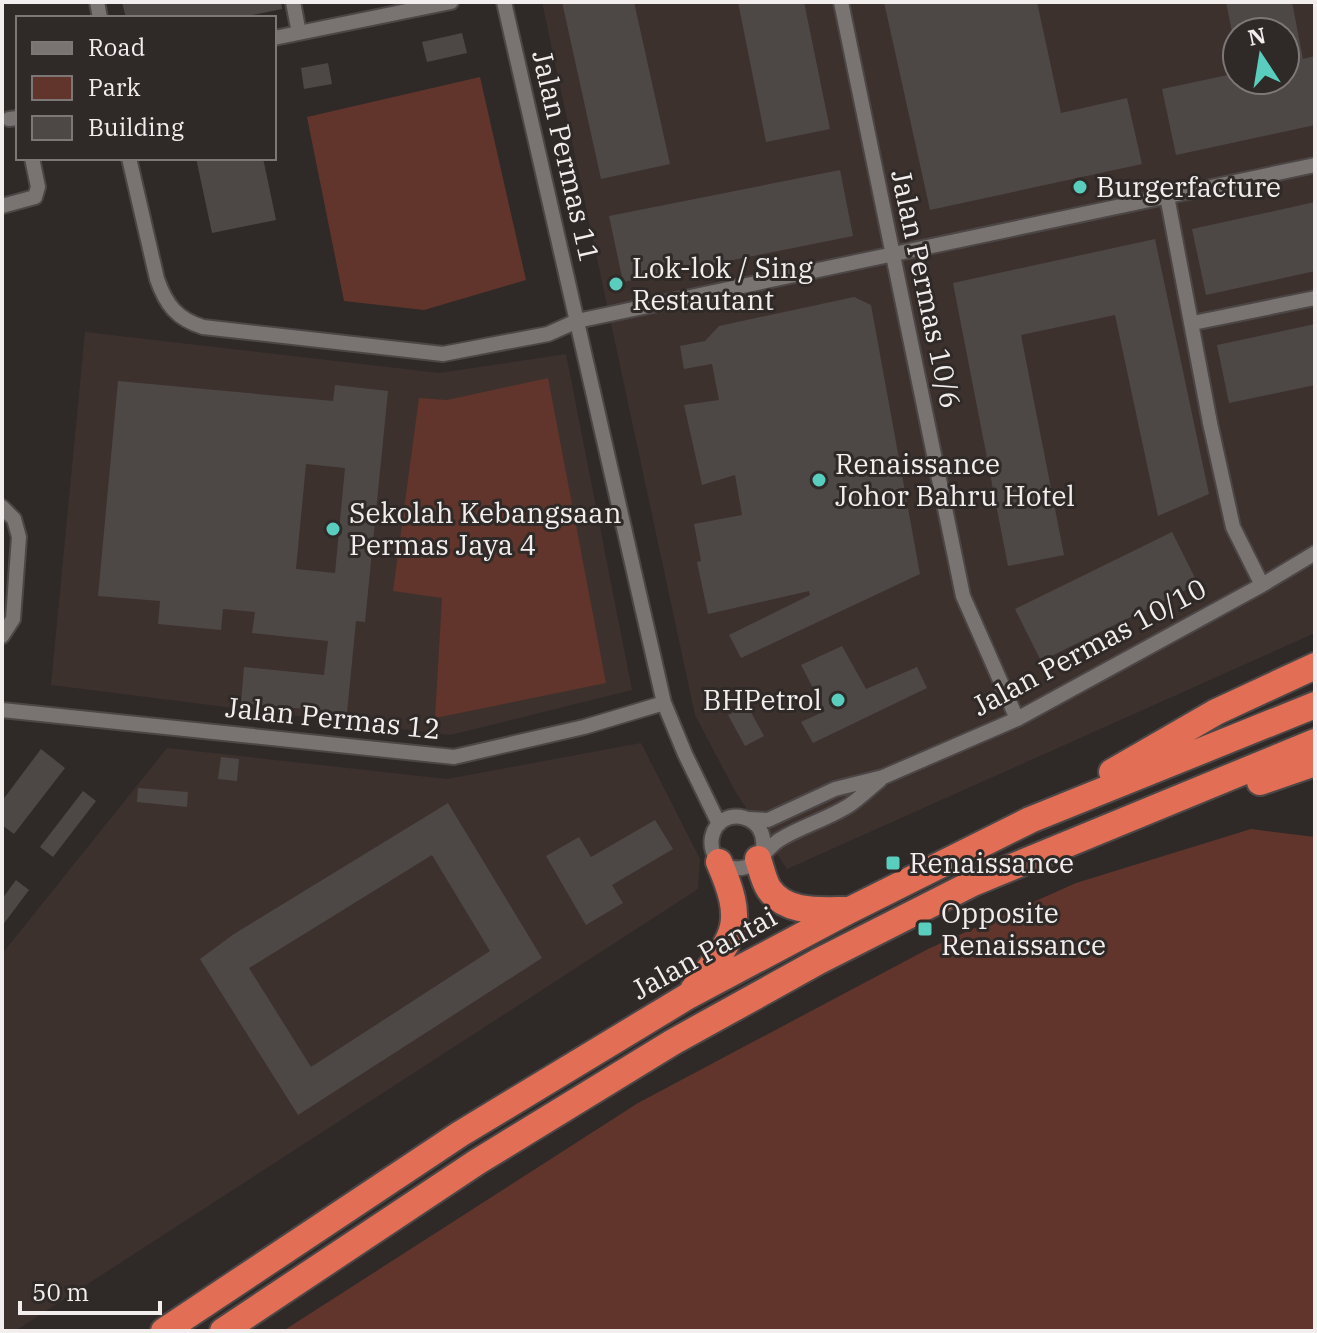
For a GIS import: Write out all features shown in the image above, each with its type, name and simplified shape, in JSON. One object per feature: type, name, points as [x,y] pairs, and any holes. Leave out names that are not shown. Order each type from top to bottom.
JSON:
[{"type":"highway","points":[[1030,820],[1216,712],[1315,666]]},
{"type":"highway","name":"Jalan Pantai","points":[[164,1331],[460,1134],[688,996],[1030,820],[1315,705]]},
{"type":"highway","points":[[223,1331],[477,1162],[673,1042],[819,961],[973,883],[1315,742]]},
{"type":"highway","points":[[1014,866],[1315,763]]},
{"type":"highway","points":[[760,856],[769,889],[784,903],[810,910],[850,910]]},
{"type":"highway","points":[[688,996],[726,947],[735,922],[733,894],[719,862]]},
{"type":"street","points":[[293,2],[299,33]]},
{"type":"street","points":[[276,38],[451,2]]},
{"type":"street","name":"Jalan Permas 11","points":[[504,2],[664,703]]},
{"type":"street","name":"Jalan Permas 10/6","points":[[841,2],[963,596],[1017,719]]},
{"type":"street","points":[[2,206],[35,197],[38,187],[32,160]]},
{"type":"street","points":[[129,160],[162,296],[186,322],[203,327],[443,354],[548,334],[577,321],[1315,165]]},
{"type":"street","points":[[1167,196],[1233,527],[1262,585]]},
{"type":"street","points":[[1193,323],[1315,298]]},
{"type":"street","points":[[2,507],[14,519],[19,537],[13,619],[2,636]]},
{"type":"street","name":"Jalan Permas 10/10","points":[[749,819],[768,820],[835,789],[883,777],[1017,719],[1315,553]]},
{"type":"street","points":[[664,703],[719,824]]},
{"type":"street","name":"Jalan Permas 12","points":[[2,710],[454,757],[584,727],[664,703]]},
{"type":"street","name":"Jalan Permas 10/10","points":[[760,856],[779,840],[850,805],[883,777]]},
{"type":"street","points":[[733,817],[749,819],[760,829],[763,837],[760,856],[744,868],[735,869],[719,862],[711,847],[714,831],[719,824],[733,817]]},
{"type":"shaded area","points":[[542,2],[1315,2],[1315,633],[787,869],[735,791],[695,715]]},
{"type":"shaded area","name":"Sekolah Kebangsaan Permas Jaya 4","points":[[85,332],[439,373],[566,354],[632,690],[450,735],[51,685]]},
{"type":"shaded area","points":[[641,743],[700,859],[698,889],[15,1331],[2,1331],[2,954],[167,748],[447,779]]},
{"type":"green space","points":[[480,77],[526,280],[424,310],[344,301],[307,117]]},
{"type":"green space","points":[[548,378],[606,683],[435,718],[442,598],[393,591],[419,398],[447,400]]},
{"type":"green space","points":[[1251,829],[1315,837],[1315,1331],[283,1331],[638,1103],[928,949],[1076,883]]},
{"type":"building","points":[[122,2],[281,2],[282,9],[248,16],[126,16]]},
{"type":"building","points":[[562,2],[634,2],[670,164],[601,179]]},
{"type":"building","points":[[738,2],[804,2],[830,129],[766,142]]},
{"type":"building","points":[[884,2],[1037,2],[1061,113],[1127,98],[1142,164],[930,210]]},
{"type":"building","points":[[1226,2],[1292,2],[1295,16],[1229,16]]},
{"type":"building","points":[[462,33],[467,53],[427,62],[422,42]]},
{"type":"building","points":[[1301,49],[1303,59],[1315,56],[1315,125],[1176,155],[1162,89],[1221,76],[1221,96],[1301,96]]},
{"type":"building","points":[[328,63],[332,84],[304,89],[301,68]]},
{"type":"building","points":[[196,160],[263,160],[276,220],[212,233]]},
{"type":"building","points":[[840,170],[853,236],[623,282],[609,216]]},
{"type":"building","points":[[1315,202],[1315,271],[1206,295],[1192,229]]},
{"type":"building","points":[[1155,239],[1209,494],[1158,516],[1115,315],[1021,335],[1064,555],[1008,566],[953,283]]},
{"type":"building","name":"Renaissance Johor Bahru Hotel","points":[[854,297],[871,305],[920,574],[741,658],[729,635],[810,595],[809,591],[708,614],[697,562],[701,561],[694,524],[742,515],[735,475],[702,485],[684,405],[719,400],[712,364],[684,369],[680,346],[705,341],[719,326]]},
{"type":"building","points":[[1315,324],[1315,385],[1229,403],[1217,345]]},
{"type":"building","points":[[118,381],[333,401],[335,385],[388,391],[365,622],[356,621],[347,713],[241,703],[244,667],[324,675],[328,641],[252,633],[255,612],[223,609],[221,630],[158,624],[160,601],[98,596]],"holes":[[[306,464],[345,468],[335,573],[296,569]]]},
{"type":"building","points":[[1172,532],[1198,584],[1041,661],[1015,609]]},
{"type":"building","points":[[842,646],[866,689],[917,667],[927,688],[813,743],[801,722],[825,711],[801,665]]},
{"type":"building","points":[[747,705],[764,736],[745,746],[728,715]]},
{"type":"building","points":[[41,749],[65,768],[14,834],[2,825],[2,801]]},
{"type":"building","points":[[221,757],[239,759],[237,781],[218,779]]},
{"type":"building","points":[[138,788],[188,792],[187,807],[137,802]]},
{"type":"building","points":[[83,791],[96,801],[53,857],[40,847]]},
{"type":"building","points":[[448,803],[542,958],[298,1115],[200,959],[234,934]],"holes":[[[432,855],[490,951],[311,1067],[249,968]]]},
{"type":"building","points":[[655,820],[673,849],[612,885],[623,903],[586,925],[546,856],[579,837],[591,857]]},
{"type":"building","points":[[16,880],[29,890],[2,926],[2,899]]},
{"type":"place","name":"Burgerfacture","points":[[1080,187]]},
{"type":"place","name":"Lok-lok / Sing Restautant","points":[[616,284]]},
{"type":"place","name":"Renaissance Johor Bahru Hotel","points":[[819,480]]},
{"type":"place","name":"Sekolah Kebangsaan Permas Jaya 4","points":[[333,529]]},
{"type":"place","name":"BHPetrol","points":[[838,700]]},
{"type":"place","name":"Renaissance","points":[[893,863]]},
{"type":"place","name":"Opposite Renaissance","points":[[925,929]]}]
